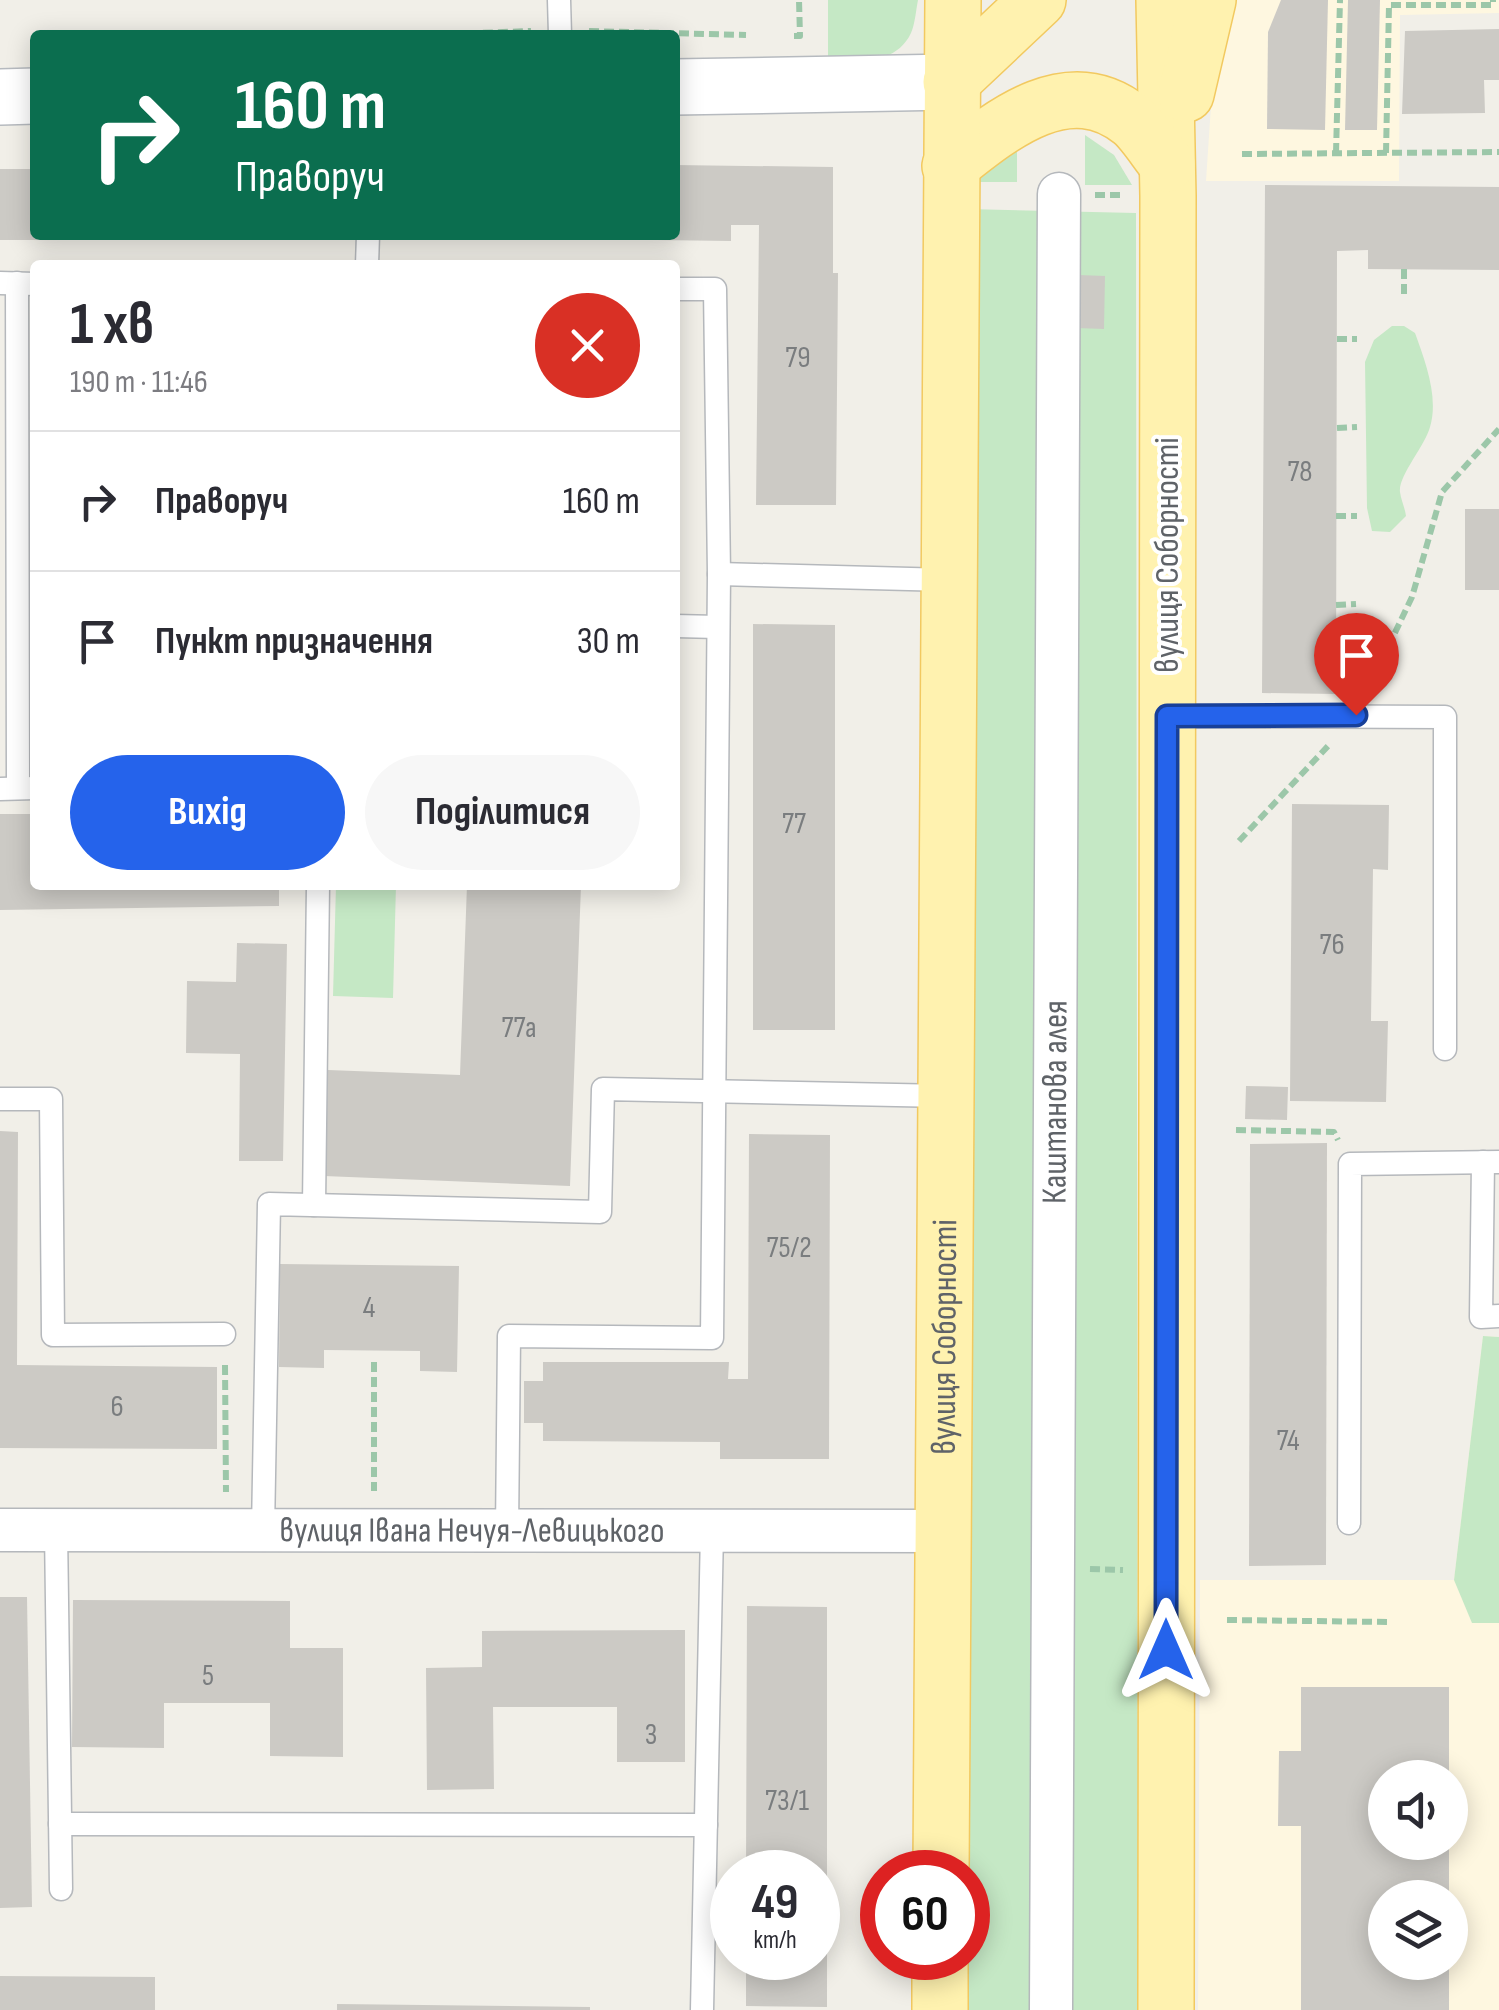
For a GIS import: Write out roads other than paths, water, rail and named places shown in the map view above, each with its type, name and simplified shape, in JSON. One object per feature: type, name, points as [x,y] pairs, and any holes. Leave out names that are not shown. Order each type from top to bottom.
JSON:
[{"type":"main road","name":"вулиця Соборності","points":[[941,1850],[953,0]]},
{"type":"main road","points":[[680,87],[951,82],[1038,0]]},
{"type":"main road","name":"вулиця Соборності","points":[[1164,0],[1166,2010]]},
{"type":"main road","points":[[1167,164],[1208,0]]},
{"type":"main road","points":[[0,97],[30,96]]},
{"type":"main road","points":[[950,166],[1022,112],[1079,101],[1106,107],[1132,122],[1167,164]]},
{"type":"main road","points":[[940,1980],[940,2010]]},
{"type":"street","name":"Каштанова алея","points":[[1050,2010],[1059,194]]},
{"type":"street","name":"вулиця Івана Нечуя-Левицького","points":[[0,1530],[943,1531]]},
{"type":"lane","points":[[559,0],[560,30]]},
{"type":"lane","points":[[17,284],[18,788]]},
{"type":"lane","points":[[507,1531],[509,1336],[712,1338],[719,574],[715,289],[680,289]]},
{"type":"lane","points":[[719,574],[948,580]]},
{"type":"lane","points":[[680,626],[718,626]]},
{"type":"lane","points":[[1167,716],[1445,717],[1445,1050]]},
{"type":"lane","points":[[314,1205],[318,890]]},
{"type":"lane","points":[[263,1530],[269,1204],[600,1212],[603,1089],[945,1096]]},
{"type":"lane","points":[[0,1099],[51,1099],[53,1334],[224,1334]]},
{"type":"lane","points":[[1349,1523],[1350,1164],[1491,1162],[1480,1316],[1499,1316]]},
{"type":"lane","points":[[56,1530],[61,1889]]},
{"type":"lane","points":[[702,2010],[712,1531]]},
{"type":"lane","points":[[60,1824],[706,1825]]}]
